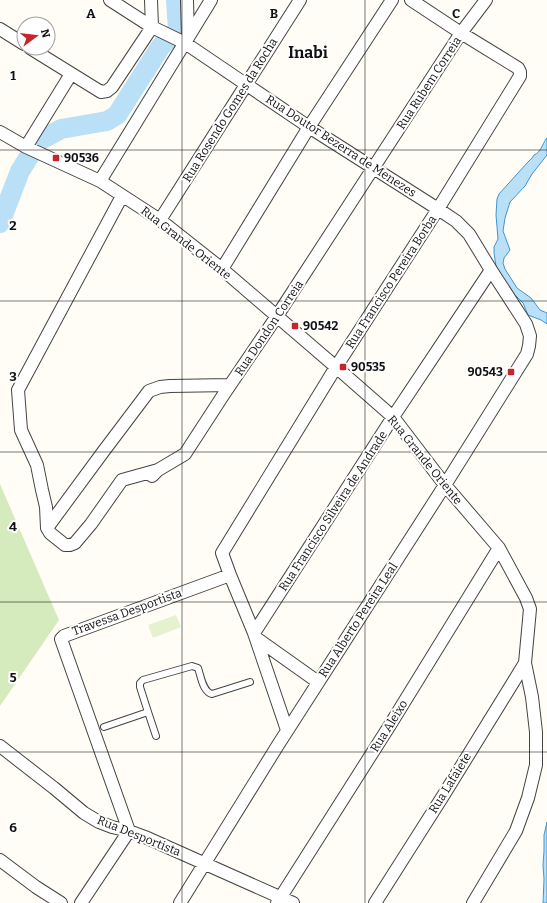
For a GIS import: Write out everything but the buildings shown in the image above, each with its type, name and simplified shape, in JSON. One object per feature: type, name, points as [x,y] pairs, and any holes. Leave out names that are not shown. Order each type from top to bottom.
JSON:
[{"type":"street","name":"Rua Doutor Bezerra de Menezes","points":[[110,0],[152,27],[180,39],[309,126],[456,222],[469,234],[526,324],[530,336]]},
{"type":"street","points":[[43,56],[102,92],[107,91],[112,87],[152,27],[151,0]]},
{"type":"street","points":[[180,39],[187,0]]},
{"type":"street","points":[[100,181],[180,39],[211,0]]},
{"type":"street","name":"Rua Rosendo Gomes da Rocha","points":[[160,220],[300,0]]},
{"type":"street","points":[[222,269],[309,126],[392,0]]},
{"type":"street","points":[[411,0],[461,33]]},
{"type":"street","name":"Rua Rubem Correia","points":[[373,168],[461,33],[486,0]]},
{"type":"street","points":[[0,29],[16,39]]},
{"type":"street","name":"Rua Francisco Pereira Borba","points":[[230,575],[222,552],[336,367],[438,209],[520,76],[518,68],[461,33]]},
{"type":"street","points":[[32,150],[71,74]]},
{"type":"street","name":"Rua Grande Oriente","points":[[0,132],[32,150],[100,181],[160,220],[222,269],[393,417],[445,485],[499,548],[526,598],[530,609],[525,663],[532,698],[536,732],[536,765],[528,798],[516,831],[473,903]]},
{"type":"street","name":"Rua Dondon Correia","points":[[47,528],[50,533],[65,545],[70,545],[75,542],[91,524],[122,480],[155,473],[185,454],[373,168]]},
{"type":"street","points":[[47,528],[46,506],[37,465],[21,430],[18,390],[122,196]]},
{"type":"street","name":"Rua Francisco Silveira de Andrade","points":[[255,635],[393,417],[491,270]]},
{"type":"street","name":"Rua Alberto Pereira Leal","points":[[180,903],[205,864],[275,742],[287,730],[445,485],[526,354],[530,336]]},
{"type":"street","points":[[47,528],[149,391],[160,387],[170,386],[230,385]]},
{"type":"street","name":"Rua Aleixo","points":[[279,900],[390,725],[499,548]]},
{"type":"street","points":[[230,575],[255,635],[287,730]]},
{"type":"street","name":"Travessa Desportista","points":[[129,831],[62,642],[62,637],[66,634],[230,575]]},
{"type":"street","points":[[255,635],[318,682]]},
{"type":"street","name":"Rua Lafaiete","points":[[375,903],[525,663]]},
{"type":"street","name":"Rua Desportista","points":[[0,746],[84,813],[99,822],[129,831],[161,844],[279,900],[293,903]]},
{"type":"street","points":[[81,903],[129,831]]},
{"type":"street","points":[[0,860],[36,887],[61,903]]},
{"type":"lane","points":[[156,736],[140,687],[141,682],[194,666],[198,668],[206,690],[210,694],[250,682]]},
{"type":"lane","points":[[104,727],[148,712]]},
{"type":"green space","points":[[0,484],[59,620],[0,706]]},
{"type":"green space","points":[[176,615],[181,627],[153,638],[148,625]]},
{"type":"water","points":[[547,138],[547,155],[532,174],[525,186],[510,202],[503,231],[510,250],[504,258],[503,263],[517,288],[531,298],[540,310],[547,313],[547,324],[528,315],[523,303],[512,292],[500,276],[496,266],[494,247],[498,239],[496,215],[497,199],[499,194],[538,152]]},
{"type":"water","points":[[547,822],[547,903],[543,903],[544,835]]},
{"type":"waterway","points":[[0,223],[20,171],[39,141],[61,129],[107,121],[117,115],[161,46],[178,30],[176,0]]},
{"type":"place","name":"90536","points":[[56,158]]},
{"type":"place","name":"90542","points":[[295,326]]},
{"type":"place","name":"90535","points":[[343,367]]},
{"type":"place","name":"90543","points":[[511,372]]},
{"type":"district","name":"Inabi","points":[[308,52]]}]
